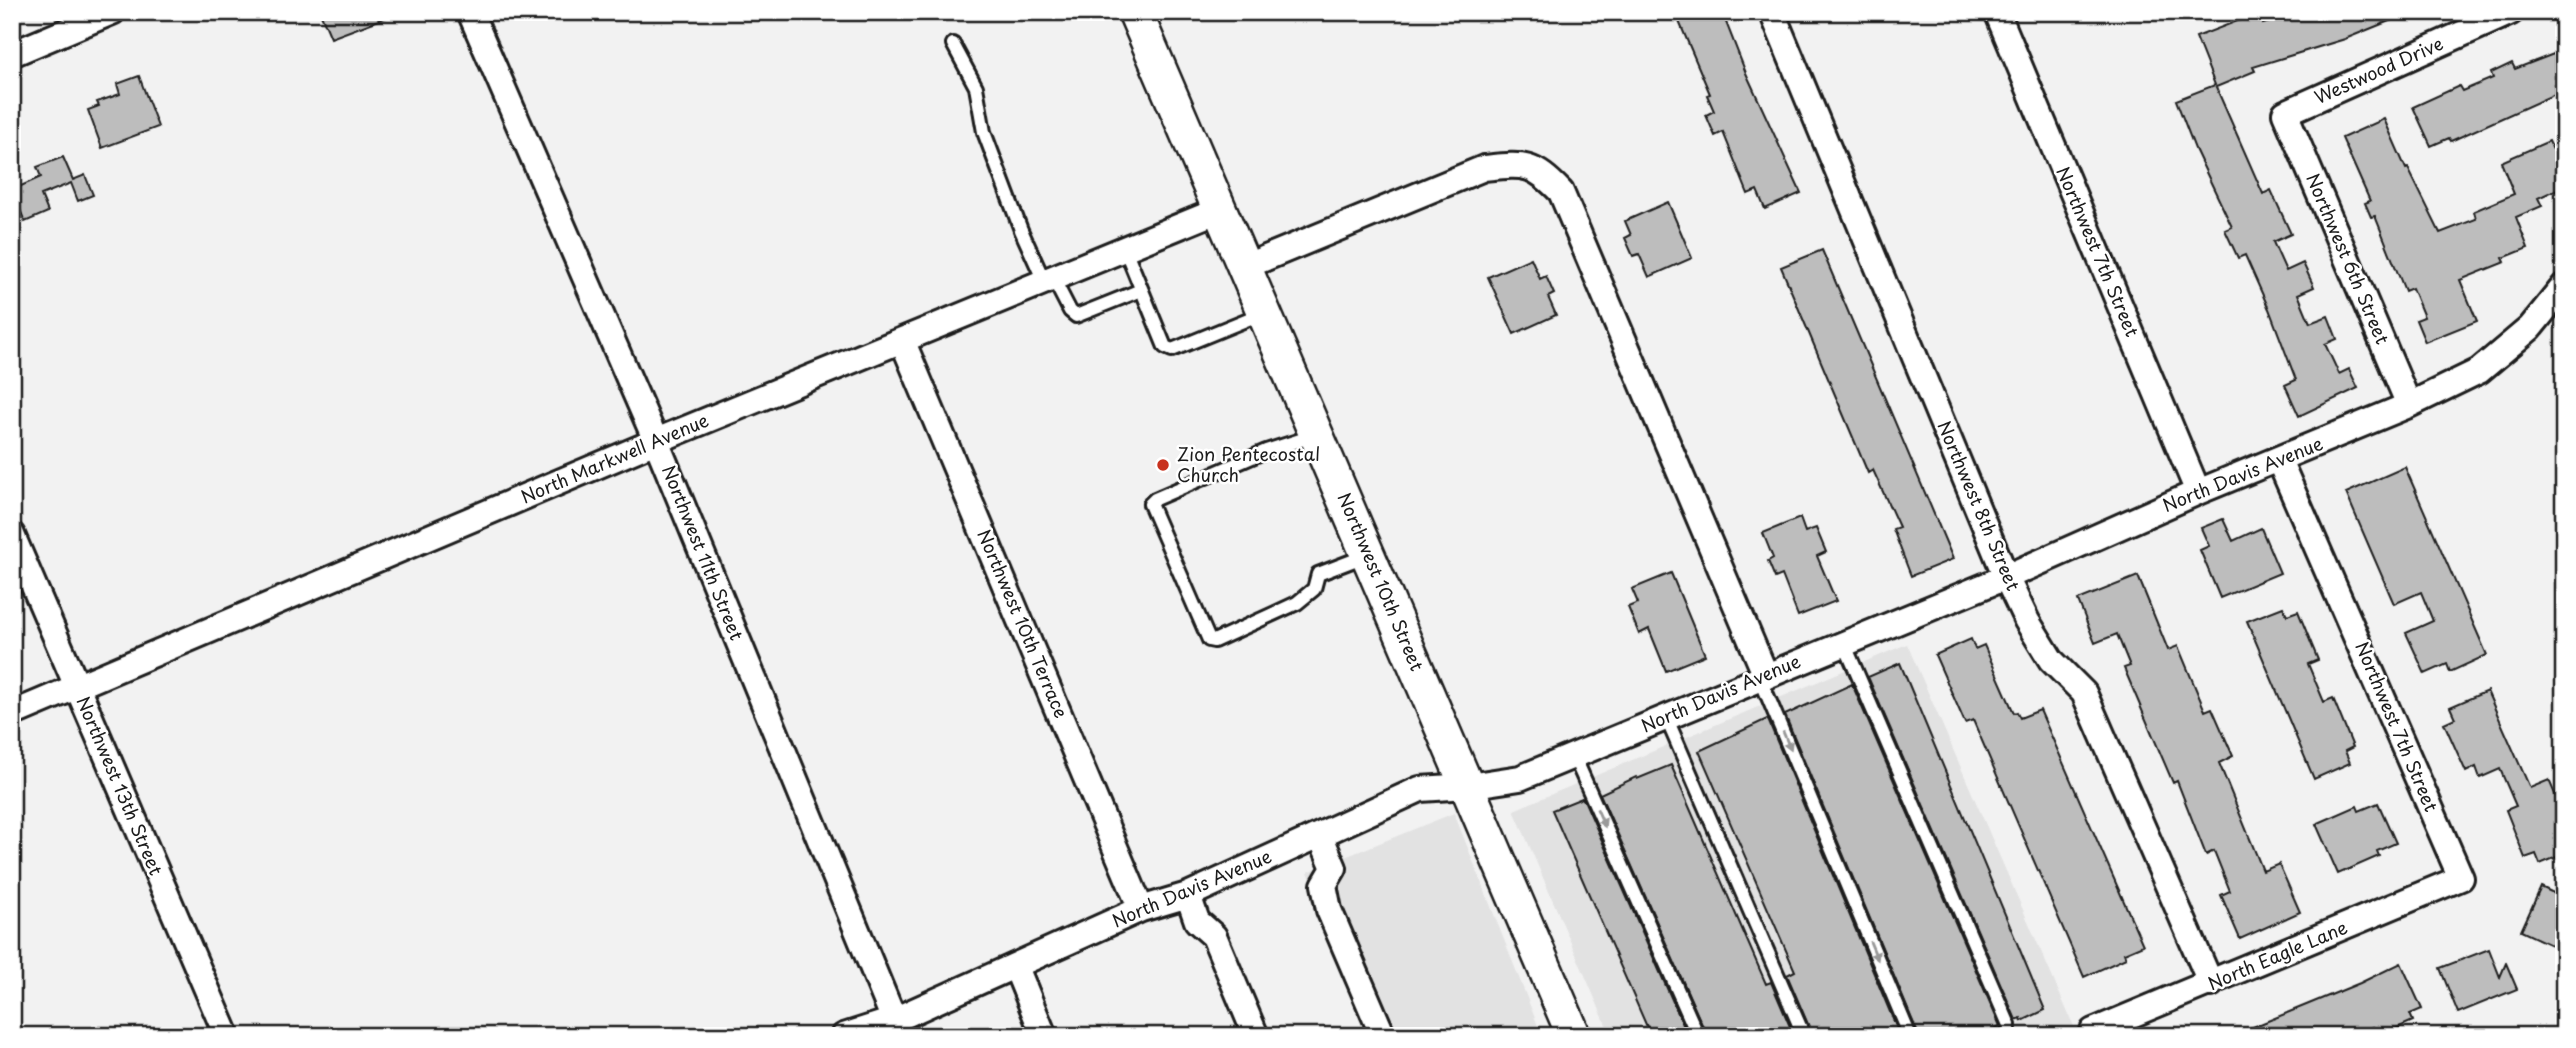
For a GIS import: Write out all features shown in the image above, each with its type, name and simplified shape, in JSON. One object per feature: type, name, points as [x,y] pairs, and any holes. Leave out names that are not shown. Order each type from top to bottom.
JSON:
[{"type":"main road","name":"Northwest 10th Street","points":[[1135,12],[1574,1036]]},
{"type":"street","points":[[12,54],[111,12]]},
{"type":"street","name":"Northwest 11th Street","points":[[470,12],[656,441],[894,1020]]},
{"type":"street","name":"Northwest 8th Street","points":[[1772,12],[2006,577],[2027,621],[2051,660],[2084,693],[2211,984]]},
{"type":"street","name":"Northwest 7th Street","points":[[1997,12],[2198,492]]},
{"type":"street","name":"Westwood Drive","points":[[2285,113],[2511,12]]},
{"type":"street","name":"Northwest 6th Street","points":[[2285,113],[2409,405]]},
{"type":"street","points":[[1244,267],[1484,168],[1521,164],[1544,174],[1561,192],[1763,677]]},
{"type":"street","name":"North Markwell Avenue","points":[[12,714],[656,441],[1219,210]]},
{"type":"street","name":"North Davis Avenue","points":[[845,1036],[894,1020],[1141,909],[1188,895],[1420,789],[1468,786],[1520,778],[2006,577],[2198,492],[2409,405],[2479,370],[2530,328],[2564,286]]},
{"type":"street","name":"Northwest 10th Terrace","points":[[902,340],[1141,909]]},
{"type":"street","name":"Northwest 7th Street","points":[[2279,460],[2461,878]]},
{"type":"street","name":"Northwest 13th Street","points":[[12,535],[227,1036]]},
{"type":"street","points":[[1320,835],[1334,868],[1324,885],[1329,910],[1383,1036]]},
{"type":"street","name":"North Eagle Lane","points":[[2093,1031],[2461,878]]},
{"type":"street","points":[[1188,895],[1197,922],[1214,936],[1256,1036]]},
{"type":"street","points":[[1016,967],[1044,1036]]},
{"type":"lane","points":[[953,44],[975,88],[984,132],[1021,230],[1070,311],[1076,316],[1141,290]]},
{"type":"lane","points":[[1125,249],[1165,347],[1172,350],[1263,313]]},
{"type":"lane","points":[[1316,435],[1266,451],[1155,499],[1150,504],[1209,640],[1214,641],[1297,603],[1314,589],[1318,574],[1368,555]]},
{"type":"lane","points":[[1844,643],[2009,1025],[2008,1036]]},
{"type":"lane","points":[[1763,677],[1910,1036]]},
{"type":"lane","points":[[1666,717],[1804,1036]]},
{"type":"lane","points":[[1574,756],[1698,1036]]},
{"type":"shaded area","points":[[1907,644],[2078,1036],[1611,1036],[1514,810]]},
{"type":"shaded area","points":[[1454,813],[1542,1036],[1375,1036],[1308,872]]},
{"type":"building","points":[[320,12],[395,12],[395,14],[331,38]]},
{"type":"building","points":[[1675,12],[1722,12],[1746,73],[1801,193],[1765,209],[1757,190],[1748,194],[1723,132],[1715,136],[1706,115],[1714,111],[1707,95],[1710,94]]},
{"type":"building","points":[[2302,12],[2409,13],[2345,39],[2253,67],[2255,71],[2216,87],[2263,194],[2271,190],[2291,234],[2273,242],[2286,271],[2303,263],[2314,287],[2298,294],[2310,323],[2328,316],[2337,339],[2325,344],[2339,374],[2349,369],[2358,388],[2299,416],[2285,385],[2296,380],[2269,309],[2245,255],[2238,258],[2225,230],[2232,227],[2195,149],[2176,100],[2215,85],[2196,37],[2258,13],[2263,24]]},
{"type":"building","points":[[2564,50],[2564,90],[2451,141],[2449,138],[2431,146],[2413,107],[2459,86],[2462,91],[2493,78],[2491,73],[2512,63],[2515,69]]},
{"type":"building","points":[[139,76],[158,127],[102,148],[88,110],[99,106],[97,102],[120,94],[117,84]]},
{"type":"building","points":[[2384,119],[2406,169],[2408,168],[2440,233],[2476,219],[2474,211],[2514,194],[2501,162],[2549,141],[2564,174],[2564,186],[2538,198],[2542,206],[2516,217],[2528,248],[2503,258],[2505,262],[2460,280],[2477,321],[2425,342],[2416,320],[2424,317],[2412,288],[2405,291],[2375,216],[2371,217],[2365,203],[2370,201],[2342,138]]},
{"type":"building","points":[[63,157],[73,180],[85,175],[93,195],[78,201],[71,183],[41,195],[48,212],[25,222],[12,190],[41,177],[37,167]]},
{"type":"building","points":[[1668,202],[1692,258],[1649,277],[1639,254],[1633,256],[1625,238],[1631,235],[1625,221]]},
{"type":"building","points":[[1822,250],[1953,559],[1911,576],[1893,529],[1899,527],[1873,470],[1868,473],[1781,267]]},
{"type":"building","points":[[1531,258],[1540,279],[1546,276],[1554,294],[1548,297],[1556,315],[1514,334],[1488,277]]},
{"type":"building","points":[[2405,467],[2487,655],[2450,672],[2447,664],[2425,674],[2406,633],[2433,621],[2421,592],[2394,604],[2346,493]]},
{"type":"building","points":[[1800,518],[1805,532],[1816,528],[1826,552],[1817,556],[1836,601],[1798,616],[1782,575],[1775,578],[1768,561],[1773,558],[1763,533]]},
{"type":"building","points":[[2223,519],[2233,541],[2261,528],[2280,573],[2220,598],[2200,550],[2209,546],[2201,528]]},
{"type":"building","points":[[1671,573],[1705,655],[1666,671],[1649,629],[1639,634],[1628,607],[1638,603],[1632,589]]},
{"type":"building","points":[[2138,576],[2168,650],[2178,646],[2205,711],[2212,708],[2233,756],[2219,763],[2263,871],[2279,864],[2300,912],[2240,939],[2221,895],[2230,891],[2214,851],[2206,855],[2177,781],[2173,783],[2124,668],[2130,666],[2117,634],[2095,643],[2078,600]]},
{"type":"building","points":[[2283,607],[2287,615],[2298,611],[2318,660],[2308,664],[2324,702],[2333,698],[2353,747],[2345,751],[2350,763],[2314,779],[2247,621]]},
{"type":"building","points":[[1971,639],[1975,649],[1984,645],[2014,713],[2017,712],[2020,718],[2040,710],[2143,945],[2124,953],[2126,958],[2084,977],[1973,720],[1965,723],[1935,655]]},
{"type":"building","points":[[1900,663],[2045,1010],[2022,1021],[2021,1018],[2016,1020],[1868,677]]},
{"type":"building","points":[[1852,684],[2000,1026],[1978,1036],[1919,1036],[1785,715]]},
{"type":"building","points":[[2487,691],[2530,788],[2549,780],[2564,815],[2564,854],[2540,864],[2536,854],[2525,858],[2506,810],[2516,806],[2500,769],[2480,778],[2476,767],[2466,772],[2444,723],[2455,718],[2450,707]]},
{"type":"building","points":[[1767,719],[1900,1036],[1813,1036],[1787,975],[1795,971],[1699,751]]},
{"type":"building","points":[[1671,765],[1766,984],[1771,982],[1794,1036],[1707,1036],[1600,794],[1636,777],[1637,779]]},
{"type":"building","points":[[1582,798],[1688,1036],[1651,1036],[1552,810]]},
{"type":"building","points":[[2378,803],[2396,843],[2377,851],[2379,856],[2338,874],[2316,824],[2357,806],[2359,811]]},
{"type":"building","points":[[2541,887],[2564,898],[2564,951],[2521,931]]},
{"type":"building","points":[[2489,949],[2500,977],[2506,963],[2517,989],[2458,1013],[2440,968]]},
{"type":"building","points":[[2401,963],[2422,1009],[2410,1014],[2413,1021],[2379,1036],[2373,1027],[2351,1036],[2231,1036],[2360,983]]},
{"type":"place","name":"Zion Pentecostal Church","points":[[1163,465]]}]
